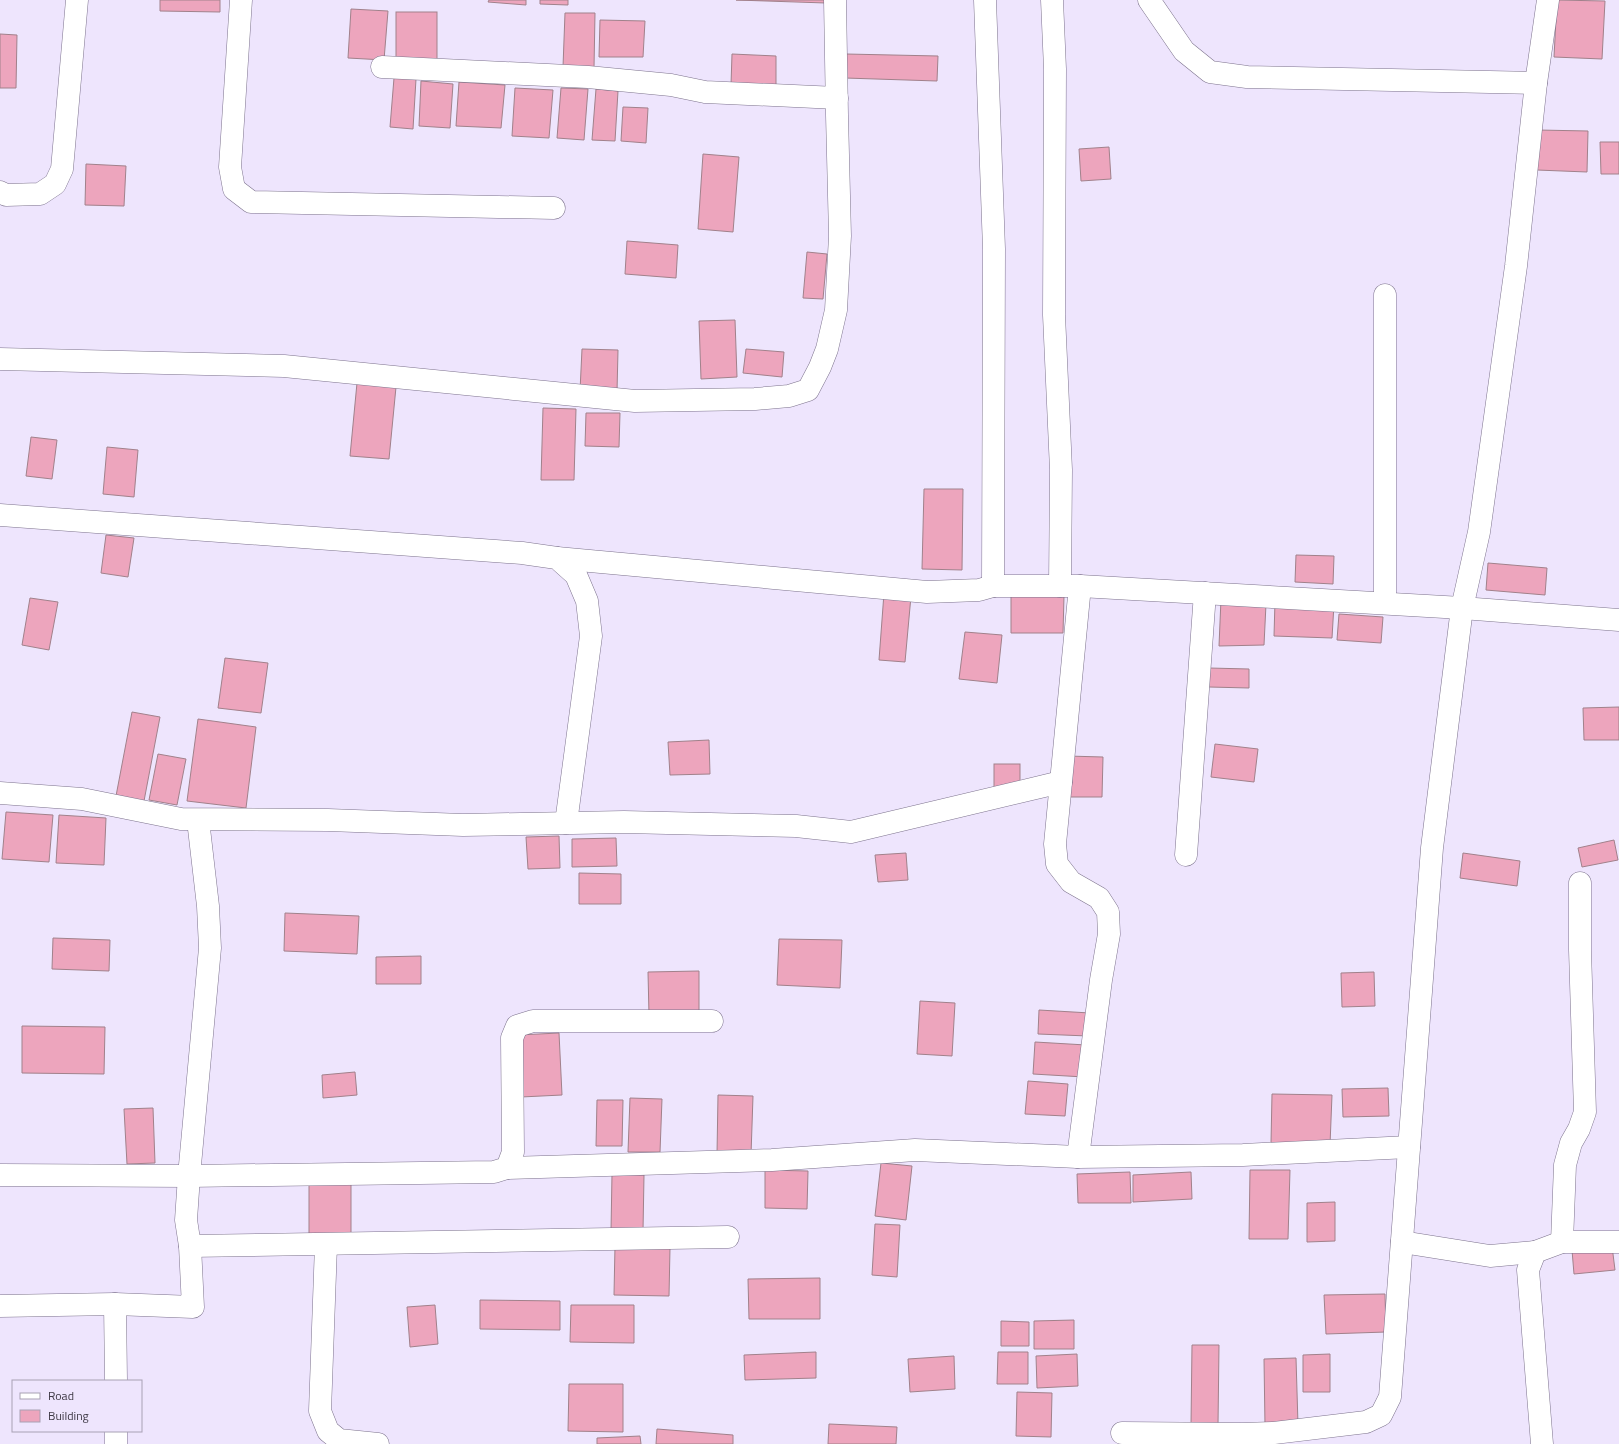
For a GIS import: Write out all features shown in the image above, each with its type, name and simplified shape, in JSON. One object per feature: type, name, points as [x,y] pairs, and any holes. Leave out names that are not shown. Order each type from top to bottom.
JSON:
[{"type":"street","points":[[0,192],[6,195],[40,194],[55,184],[62,169],[77,0]]},
{"type":"street","points":[[242,0],[230,167],[234,189],[251,202],[554,208]]},
{"type":"street","points":[[0,359],[284,366],[635,401],[755,399],[789,396],[808,390],[828,349],[836,310],[840,236],[836,0]]},
{"type":"street","points":[[984,0],[994,249],[993,586]]},
{"type":"street","points":[[1052,0],[1055,69],[1054,315],[1061,470],[1070,586],[1061,782],[1055,844],[1057,864],[1071,882],[1099,898],[1108,912],[1109,934],[1101,980],[1078,1157]]},
{"type":"street","points":[[1149,0],[1184,51],[1210,72],[1247,77],[1536,83]]},
{"type":"street","points":[[1122,1433],[1274,1433],[1366,1422],[1381,1415],[1390,1397],[1432,848],[1462,608],[1479,532],[1497,406],[1516,266],[1536,83],[1548,0]]},
{"type":"street","points":[[382,67],[588,77],[671,86],[705,92],[837,98]]},
{"type":"street","points":[[1385,295],[1385,603]]},
{"type":"street","points":[[0,515],[522,553],[557,558],[927,592],[979,590],[993,586],[1070,586],[1385,603],[1619,620]]},
{"type":"street","points":[[557,558],[576,574],[587,602],[591,636],[566,823]]},
{"type":"street","points":[[1186,855],[1205,593]]},
{"type":"street","points":[[0,793],[82,799],[181,820],[328,820],[463,825],[624,822],[796,826],[851,832],[1061,782]]},
{"type":"street","points":[[0,1306],[115,1304],[193,1307],[190,1246],[186,1220],[210,948],[208,906],[198,820]]},
{"type":"street","points":[[1562,1242],[1565,1165],[1571,1144],[1579,1129],[1585,1112],[1580,950],[1580,883]]},
{"type":"street","points":[[507,1168],[513,1152],[512,1038],[518,1026],[533,1021],[712,1021]]},
{"type":"street","points":[[0,1175],[189,1176],[494,1172],[507,1168],[772,1160],[915,1150],[1078,1157],[1243,1155],[1409,1147]]},
{"type":"street","points":[[190,1246],[326,1245],[728,1237]]},
{"type":"street","points":[[1402,1242],[1490,1256],[1535,1252],[1562,1242],[1619,1242]]},
{"type":"street","points":[[326,1245],[320,1411],[328,1431],[339,1440],[378,1444]]},
{"type":"street","points":[[1535,1252],[1528,1270],[1542,1444]]},
{"type":"street","points":[[115,1304],[116,1380]]},
{"type":"street","points":[[116,1432],[116,1444]]},
{"type":"building","points":[[160,0],[220,0],[220,12],[160,11]]},
{"type":"building","points":[[489,0],[526,0],[526,5],[488,2]]},
{"type":"building","points":[[540,0],[568,0],[568,5],[540,4]]},
{"type":"building","points":[[736,0],[826,0],[826,3]]},
{"type":"building","points":[[1557,0],[1605,1],[1602,59],[1554,57]]},
{"type":"building","points":[[351,9],[388,11],[384,60],[348,58]]},
{"type":"building","points":[[396,12],[437,12],[437,61],[396,61]]},
{"type":"building","points":[[565,13],[595,13],[594,68],[563,67]]},
{"type":"building","points":[[600,20],[645,21],[643,57],[599,57]]},
{"type":"building","points":[[0,34],[17,35],[16,88],[0,88]]},
{"type":"building","points":[[732,54],[776,56],[776,87],[731,85]]},
{"type":"building","points":[[846,54],[938,56],[937,81],[845,78]]},
{"type":"building","points":[[394,78],[416,79],[413,129],[390,127]]},
{"type":"building","points":[[421,81],[453,84],[450,128],[419,126]]},
{"type":"building","points":[[459,82],[505,85],[501,128],[456,126]]},
{"type":"building","points":[[515,88],[553,90],[549,138],[512,136]]},
{"type":"building","points":[[561,88],[588,89],[584,140],[557,138]]},
{"type":"building","points":[[596,89],[618,91],[615,141],[592,140]]},
{"type":"building","points":[[623,107],[648,108],[646,143],[621,141]]},
{"type":"building","points":[[1538,130],[1588,131],[1587,172],[1537,170]]},
{"type":"building","points":[[1600,142],[1619,142],[1619,174],[1601,174]]},
{"type":"building","points":[[1109,147],[1111,179],[1081,181],[1079,149]]},
{"type":"building","points":[[703,154],[739,157],[733,232],[698,229]]},
{"type":"building","points":[[86,164],[126,166],[124,206],[85,205]]},
{"type":"building","points":[[627,241],[678,245],[676,278],[625,274]]},
{"type":"building","points":[[807,252],[827,254],[823,299],[803,298]]},
{"type":"building","points":[[735,320],[737,377],[701,379],[699,321]]},
{"type":"building","points":[[582,349],[618,350],[617,392],[580,391]]},
{"type":"building","points":[[746,349],[784,352],[782,377],[743,373]]},
{"type":"building","points":[[357,383],[396,387],[389,459],[350,456]]},
{"type":"building","points":[[543,408],[576,409],[574,480],[541,480]]},
{"type":"building","points":[[586,413],[620,413],[619,447],[585,446]]},
{"type":"building","points":[[31,437],[57,440],[52,479],[26,476]]},
{"type":"building","points":[[107,447],[138,450],[134,497],[103,494]]},
{"type":"building","points":[[924,489],[963,489],[962,570],[922,569]]},
{"type":"building","points":[[106,535],[134,538],[128,577],[101,573]]},
{"type":"building","points":[[1296,555],[1334,556],[1333,584],[1295,582]]},
{"type":"building","points":[[1488,563],[1547,568],[1545,595],[1486,590]]},
{"type":"building","points":[[884,593],[911,596],[905,662],[879,660]]},
{"type":"building","points":[[1011,596],[1064,596],[1063,633],[1011,633]]},
{"type":"building","points":[[30,598],[58,602],[49,650],[22,645]]},
{"type":"building","points":[[1221,599],[1266,604],[1264,645],[1219,646]]},
{"type":"building","points":[[1275,601],[1334,604],[1332,638],[1274,636]]},
{"type":"building","points":[[1339,614],[1383,617],[1381,643],[1337,640]]},
{"type":"building","points":[[965,632],[1002,635],[997,683],[959,679]]},
{"type":"building","points":[[225,658],[268,663],[261,713],[218,708]]},
{"type":"building","points":[[1209,668],[1249,669],[1249,688],[1209,687]]},
{"type":"building","points":[[1619,707],[1619,740],[1584,740],[1583,708]]},
{"type":"building","points":[[132,712],[160,717],[144,801],[116,796]]},
{"type":"building","points":[[198,719],[256,727],[246,808],[187,801]]},
{"type":"building","points":[[709,740],[710,774],[670,775],[668,742]]},
{"type":"building","points":[[1215,744],[1258,749],[1254,782],[1211,777]]},
{"type":"building","points":[[158,754],[186,759],[177,805],[149,800]]},
{"type":"building","points":[[1067,756],[1103,757],[1102,797],[1066,797]]},
{"type":"building","points":[[994,764],[1020,764],[1020,791],[994,791]]},
{"type":"building","points":[[6,812],[53,815],[49,862],[2,859]]},
{"type":"building","points":[[59,815],[106,818],[104,865],[56,863]]},
{"type":"building","points":[[559,836],[560,868],[528,869],[526,837]]},
{"type":"building","points":[[616,838],[617,866],[572,867],[572,839]]},
{"type":"building","points":[[1614,840],[1618,860],[1582,867],[1578,848]]},
{"type":"building","points":[[906,853],[908,880],[878,882],[875,855]]},
{"type":"building","points":[[1463,853],[1520,861],[1517,886],[1460,878]]},
{"type":"building","points":[[579,873],[621,874],[621,904],[579,904]]},
{"type":"building","points":[[285,913],[359,916],[357,954],[284,951]]},
{"type":"building","points":[[53,938],[110,940],[109,971],[52,969]]},
{"type":"building","points":[[779,939],[842,940],[840,988],[777,985]]},
{"type":"building","points":[[421,956],[421,984],[376,984],[376,957]]},
{"type":"building","points":[[699,971],[699,1014],[649,1015],[648,972]]},
{"type":"building","points":[[1374,972],[1375,1006],[1342,1007],[1341,973]]},
{"type":"building","points":[[920,1001],[955,1003],[952,1056],[917,1054]]},
{"type":"building","points":[[1039,1010],[1090,1013],[1088,1036],[1038,1034]]},
{"type":"building","points":[[22,1026],[105,1027],[104,1074],[22,1073]]},
{"type":"building","points":[[559,1033],[562,1095],[521,1097],[518,1035]]},
{"type":"building","points":[[1035,1042],[1086,1045],[1084,1077],[1033,1074]]},
{"type":"building","points":[[355,1072],[357,1095],[323,1098],[322,1075]]},
{"type":"building","points":[[1028,1081],[1068,1084],[1065,1116],[1025,1114]]},
{"type":"building","points":[[1388,1088],[1389,1116],[1343,1117],[1342,1089]]},
{"type":"building","points":[[1272,1094],[1332,1095],[1330,1145],[1271,1143]]},
{"type":"building","points":[[718,1095],[753,1096],[751,1155],[717,1154]]},
{"type":"building","points":[[630,1098],[662,1099],[660,1152],[628,1152]]},
{"type":"building","points":[[597,1100],[623,1100],[622,1146],[596,1146]]},
{"type":"building","points":[[153,1108],[155,1163],[127,1164],[124,1109]]},
{"type":"building","points":[[881,1163],[912,1166],[906,1220],[875,1216]]},
{"type":"building","points":[[765,1170],[808,1171],[807,1209],[765,1208]]},
{"type":"building","points":[[1250,1170],[1290,1170],[1288,1239],[1249,1239]]},
{"type":"building","points":[[1130,1172],[1131,1203],[1078,1203],[1077,1174]]},
{"type":"building","points":[[1191,1172],[1192,1199],[1133,1202],[1133,1175]]},
{"type":"building","points":[[612,1174],[644,1175],[643,1231],[611,1231]]},
{"type":"building","points":[[309,1183],[351,1183],[351,1241],[309,1241]]},
{"type":"building","points":[[1335,1202],[1335,1241],[1307,1242],[1307,1203]]},
{"type":"building","points":[[875,1224],[900,1225],[897,1277],[872,1275]]},
{"type":"building","points":[[615,1246],[670,1248],[669,1296],[614,1295]]},
{"type":"building","points":[[1612,1246],[1615,1270],[1574,1274],[1572,1250]]},
{"type":"building","points":[[820,1278],[820,1319],[749,1319],[748,1279]]},
{"type":"building","points":[[1385,1294],[1386,1332],[1326,1334],[1324,1295]]},
{"type":"building","points":[[480,1300],[560,1301],[560,1330],[480,1329]]},
{"type":"building","points":[[435,1305],[438,1344],[410,1347],[407,1307]]},
{"type":"building","points":[[571,1305],[634,1305],[634,1343],[570,1342]]},
{"type":"building","points":[[1074,1320],[1074,1349],[1034,1349],[1034,1321]]},
{"type":"building","points":[[1001,1321],[1029,1322],[1029,1346],[1001,1346]]},
{"type":"building","points":[[1192,1345],[1219,1345],[1218,1425],[1191,1425]]},
{"type":"building","points":[[816,1352],[816,1378],[745,1380],[744,1355]]},
{"type":"building","points":[[998,1352],[1028,1352],[1028,1384],[997,1384]]},
{"type":"building","points":[[1077,1354],[1078,1386],[1037,1388],[1036,1356]]},
{"type":"building","points":[[1330,1354],[1330,1392],[1303,1392],[1303,1355]]},
{"type":"building","points":[[954,1356],[955,1389],[910,1392],[908,1359]]},
{"type":"building","points":[[1296,1358],[1298,1425],[1265,1426],[1264,1359]]},
{"type":"building","points":[[569,1384],[623,1384],[623,1432],[568,1431]]},
{"type":"building","points":[[1017,1392],[1052,1393],[1051,1437],[1016,1436]]},
{"type":"building","points":[[829,1424],[897,1427],[896,1444],[828,1444]]},
{"type":"building","points":[[657,1429],[733,1435],[733,1444],[656,1444]]},
{"type":"building","points":[[640,1436],[641,1444],[597,1444],[597,1438]]}]
